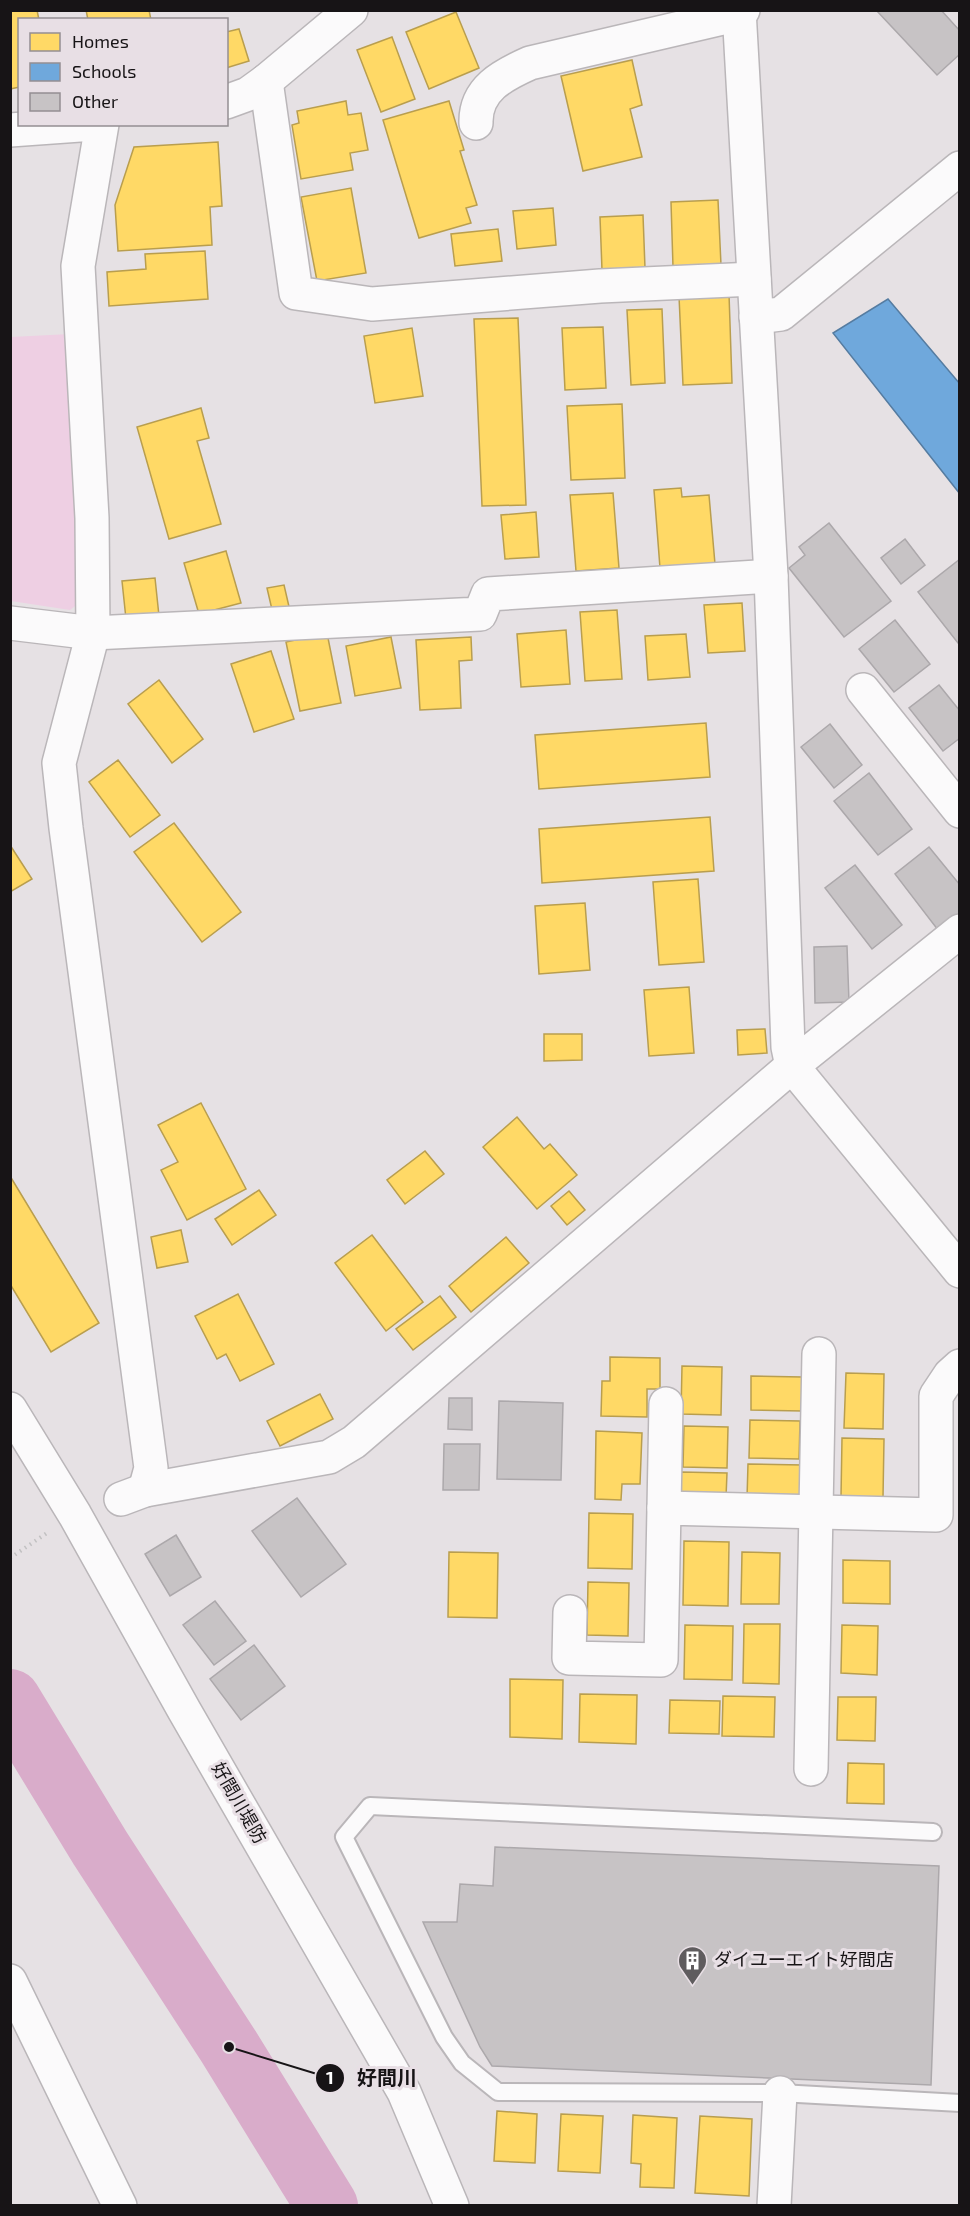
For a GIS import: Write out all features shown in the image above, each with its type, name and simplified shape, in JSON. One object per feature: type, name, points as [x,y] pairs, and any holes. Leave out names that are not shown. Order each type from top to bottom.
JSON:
[{"type":"street","points":[[228,101],[248,94],[266,81],[351,10]]},
{"type":"street","points":[[476,123],[479,103],[493,83],[507,73],[530,63],[741,12],[771,576],[788,1047],[792,1066],[960,1271]]},
{"type":"street","points":[[266,81],[296,293],[372,304],[600,286],[754,279]]},
{"type":"street","points":[[10,130],[66,126]]},
{"type":"street","points":[[102,126],[78,266],[92,518],[93,633],[59,763],[151,1468],[133,1495],[309,1462],[329,1457],[354,1442],[792,1066],[960,931]]},
{"type":"street","points":[[756,317],[781,314],[960,168]]},
{"type":"street","points":[[10,623],[93,633],[480,614],[488,594],[771,576]]},
{"type":"street","points":[[863,690],[960,811]]},
{"type":"street","points":[[811,1769],[819,1354]]},
{"type":"street","points":[[664,1508],[936,1515],[936,1396],[950,1375],[960,1366]]},
{"type":"street","points":[[570,1612],[569,1658],[661,1660],[666,1404]]},
{"type":"street","name":"好間川堤防","points":[[10,1409],[75,1515],[184,1710],[404,2092],[452,2205]]},
{"type":"street","points":[[10,1981],[120,2205]]},
{"type":"street","points":[[774,2205],[780,2093]]},
{"type":"lane","points":[[933,1832],[370,1806],[344,1838],[444,2037],[462,2063],[498,2092],[780,2093],[960,2103]]},
{"type":"path","points":[[10,1558],[75,1515]]},
{"type":"shaded area","points":[[70,334],[79,603],[70,610],[11,601],[11,337]]},
{"type":"building: Homes","points":[[10,10],[37,10],[39,18],[18,18],[18,87],[10,89]]},
{"type":"building: Homes","points":[[86,10],[149,10],[151,18],[88,18]]},
{"type":"building: Homes","points":[[456,12],[479,68],[429,89],[406,32]]},
{"type":"building: Homes","points":[[239,29],[249,61],[228,67],[228,32]]},
{"type":"building: Homes","points":[[392,37],[415,99],[381,112],[357,50]]},
{"type":"building: Homes","points":[[632,60],[642,105],[630,109],[642,157],[583,171],[561,76]]},
{"type":"building: Homes","points":[[346,101],[348,115],[361,113],[368,150],[350,153],[353,170],[301,179],[292,125],[299,123],[297,111]]},
{"type":"building: Homes","points":[[449,101],[464,150],[460,151],[477,205],[466,208],[471,223],[419,238],[383,120]]},
{"type":"building: Homes","points":[[218,142],[222,206],[210,207],[212,245],[118,251],[115,205],[134,147]]},
{"type":"building: Homes","points":[[351,188],[366,273],[317,281],[301,197]]},
{"type":"building: Homes","points":[[718,200],[721,265],[673,267],[671,202]]},
{"type":"building: Homes","points":[[553,208],[556,245],[517,249],[513,211]]},
{"type":"building: Homes","points":[[643,215],[645,268],[602,270],[600,217]]},
{"type":"building: Homes","points":[[498,229],[502,261],[455,266],[451,234]]},
{"type":"building: Homes","points":[[205,251],[208,299],[109,306],[107,272],[146,269],[145,254]]},
{"type":"building: Homes","points":[[729,294],[732,383],[683,385],[679,296]]},
{"type":"building: Homes","points":[[662,309],[665,383],[631,385],[627,310]]},
{"type":"building: Homes","points":[[518,318],[526,505],[482,506],[474,319]]},
{"type":"building: Homes","points":[[603,327],[606,388],[565,390],[562,328]]},
{"type":"building: Homes","points":[[412,328],[423,396],[375,403],[364,336]]},
{"type":"building: Homes","points":[[622,404],[625,478],[571,480],[567,406]]},
{"type":"building: Homes","points":[[201,408],[209,438],[197,441],[221,524],[169,539],[137,427]]},
{"type":"building: Homes","points":[[681,488],[682,497],[709,495],[715,564],[660,568],[654,490]]},
{"type":"building: Homes","points":[[613,493],[619,568],[576,571],[570,495]]},
{"type":"building: Homes","points":[[536,512],[539,557],[505,559],[501,515]]},
{"type":"building: Homes","points":[[226,551],[241,603],[199,614],[184,563]]},
{"type":"building: Homes","points":[[155,578],[159,616],[126,619],[122,581]]},
{"type":"building: Homes","points":[[284,585],[290,611],[273,614],[267,588]]},
{"type":"building: Homes","points":[[742,603],[745,651],[708,653],[704,605]]},
{"type":"building: Homes","points":[[617,610],[622,679],[585,681],[580,612]]},
{"type":"building: Homes","points":[[566,630],[570,684],[521,687],[517,634]]},
{"type":"building: Homes","points":[[327,633],[341,703],[300,711],[286,642]]},
{"type":"building: Homes","points":[[686,634],[690,677],[648,680],[645,636]]},
{"type":"building: Homes","points":[[391,637],[401,688],[355,696],[346,646]]},
{"type":"building: Homes","points":[[471,637],[472,660],[459,661],[461,708],[420,710],[416,640]]},
{"type":"building: Homes","points":[[271,651],[294,719],[254,732],[231,664]]},
{"type":"building: Homes","points":[[159,680],[203,739],[172,763],[128,704]]},
{"type":"building: Homes","points":[[706,723],[710,777],[539,789],[535,735]]},
{"type":"building: Homes","points":[[118,760],[160,815],[130,837],[89,782]]},
{"type":"building: Homes","points":[[710,817],[714,871],[542,883],[539,829]]},
{"type":"building: Homes","points":[[174,823],[241,912],[202,942],[134,852]]},
{"type":"building: Homes","points":[[10,845],[32,879],[10,892]]},
{"type":"building: Homes","points":[[698,879],[704,962],[659,965],[653,882]]},
{"type":"building: Homes","points":[[585,903],[590,970],[539,974],[535,906]]},
{"type":"building: Homes","points":[[689,987],[694,1053],[649,1056],[644,990]]},
{"type":"building: Homes","points":[[765,1029],[767,1053],[738,1055],[737,1030]]},
{"type":"building: Homes","points":[[544,1034],[582,1034],[582,1060],[544,1061]]},
{"type":"building: Homes","points":[[201,1103],[246,1189],[187,1220],[161,1170],[178,1162],[158,1125]]},
{"type":"building: Homes","points":[[517,1117],[544,1149],[550,1144],[577,1175],[537,1209],[483,1147]]},
{"type":"building: Homes","points":[[425,1151],[444,1174],[405,1204],[387,1180]]},
{"type":"building: Homes","points":[[10,1176],[99,1323],[51,1352],[10,1284]]},
{"type":"building: Homes","points":[[259,1190],[276,1215],[232,1245],[215,1219]]},
{"type":"building: Homes","points":[[569,1191],[585,1210],[567,1225],[551,1206]]},
{"type":"building: Homes","points":[[181,1230],[188,1262],[157,1268],[151,1237]]},
{"type":"building: Homes","points":[[372,1235],[423,1302],[386,1331],[335,1263]]},
{"type":"building: Homes","points":[[506,1237],[529,1263],[471,1312],[449,1286]]},
{"type":"building: Homes","points":[[238,1294],[274,1364],[240,1381],[226,1354],[217,1359],[195,1316]]},
{"type":"building: Homes","points":[[440,1296],[456,1317],[413,1350],[396,1329]]},
{"type":"building: Homes","points":[[610,1357],[660,1358],[660,1389],[647,1389],[647,1417],[601,1416],[602,1381],[610,1381]]},
{"type":"building: Homes","points":[[682,1366],[722,1367],[721,1415],[681,1414]]},
{"type":"building: Homes","points":[[846,1373],[884,1374],[883,1429],[844,1428]]},
{"type":"building: Homes","points":[[751,1376],[802,1377],[802,1411],[751,1410]]},
{"type":"building: Homes","points":[[320,1394],[333,1419],[280,1446],[267,1421]]},
{"type":"building: Homes","points":[[750,1420],[800,1421],[799,1459],[749,1458]]},
{"type":"building: Homes","points":[[684,1426],[728,1427],[727,1468],[683,1467]]},
{"type":"building: Homes","points":[[596,1431],[642,1433],[640,1484],[622,1484],[621,1500],[595,1499]]},
{"type":"building: Homes","points":[[842,1438],[884,1439],[883,1497],[841,1497]]},
{"type":"building: Homes","points":[[748,1464],[802,1465],[802,1499],[747,1498]]},
{"type":"building: Homes","points":[[681,1472],[727,1473],[726,1497],[680,1496]]},
{"type":"building: Homes","points":[[589,1513],[633,1514],[632,1569],[588,1568]]},
{"type":"building: Homes","points":[[684,1541],[729,1542],[728,1606],[683,1605]]},
{"type":"building: Homes","points":[[449,1552],[498,1553],[497,1618],[448,1617]]},
{"type":"building: Homes","points":[[742,1552],[780,1553],[779,1604],[741,1604]]},
{"type":"building: Homes","points":[[843,1560],[890,1561],[890,1604],[843,1603]]},
{"type":"building: Homes","points":[[588,1582],[629,1583],[628,1636],[587,1635]]},
{"type":"building: Homes","points":[[744,1624],[780,1624],[779,1684],[743,1683]]},
{"type":"building: Homes","points":[[685,1625],[733,1626],[732,1680],[684,1679]]},
{"type":"building: Homes","points":[[842,1625],[878,1626],[877,1675],[841,1673]]},
{"type":"building: Homes","points":[[510,1679],[563,1680],[562,1739],[510,1737]]},
{"type":"building: Homes","points":[[580,1694],[637,1695],[636,1744],[579,1742]]},
{"type":"building: Homes","points":[[723,1696],[775,1697],[774,1737],[722,1736]]},
{"type":"building: Homes","points":[[838,1697],[876,1697],[875,1741],[837,1740]]},
{"type":"building: Homes","points":[[670,1700],[720,1701],[719,1734],[669,1733]]},
{"type":"building: Homes","points":[[848,1763],[884,1764],[884,1804],[847,1803]]},
{"type":"building: Homes","points":[[497,2111],[537,2114],[535,2163],[494,2161]]},
{"type":"building: Homes","points":[[561,2114],[603,2116],[600,2173],[558,2171]]},
{"type":"building: Homes","points":[[633,2115],[677,2118],[674,2188],[640,2187],[641,2164],[631,2163]]},
{"type":"building: Homes","points":[[700,2116],[752,2119],[749,2196],[695,2193]]},
{"type":"building: Schools","points":[[888,299],[960,384],[960,494],[833,333]]},
{"type":"building: Other","points":[[876,10],[941,10],[960,31],[960,54],[937,75]]},
{"type":"building: Other","points":[[829,523],[891,601],[844,637],[789,568],[805,555],[799,547]]},
{"type":"building: Other","points":[[905,539],[925,565],[901,584],[881,558]]},
{"type":"building: Other","points":[[960,559],[960,643],[958,643],[918,592]]},
{"type":"building: Other","points":[[895,620],[930,664],[894,692],[859,649]]},
{"type":"building: Other","points":[[939,685],[960,711],[960,738],[943,751],[909,708]]},
{"type":"building: Other","points":[[830,724],[862,765],[834,788],[801,747]]},
{"type":"building: Other","points":[[869,773],[912,829],[878,855],[834,801]]},
{"type":"building: Other","points":[[929,847],[960,885],[960,913],[938,930],[895,874]]},
{"type":"building: Other","points":[[855,865],[902,925],[872,949],[825,888]]},
{"type":"building: Other","points":[[847,946],[849,1002],[815,1003],[814,947]]},
{"type":"building: Other","points":[[449,1398],[472,1398],[472,1430],[448,1429]]},
{"type":"building: Other","points":[[499,1401],[563,1403],[561,1480],[497,1479]]},
{"type":"building: Other","points":[[444,1444],[480,1444],[479,1490],[443,1490]]},
{"type":"building: Other","points":[[297,1498],[346,1564],[301,1597],[252,1531]]},
{"type":"building: Other","points":[[176,1535],[201,1577],[170,1596],[145,1554]]},
{"type":"building: Other","points":[[215,1601],[246,1641],[214,1665],[183,1625]]},
{"type":"building: Other","points":[[254,1645],[285,1686],[241,1720],[210,1679]]},
{"type":"building: Other","name":"ダイユーエイト好間店","points":[[495,1847],[939,1866],[931,2085],[492,2066],[480,2047],[423,1922],[457,1922],[460,1884],[493,1886]]},
{"type":"waterway","points":[[10,1700],[100,1848],[229,2047],[327,2206]]},
{"type":"place","name":"ダイユーエイト好間店","points":[[693,1986]]},
{"type":"place","name":"好間川","points":[[229,2047]]}]
